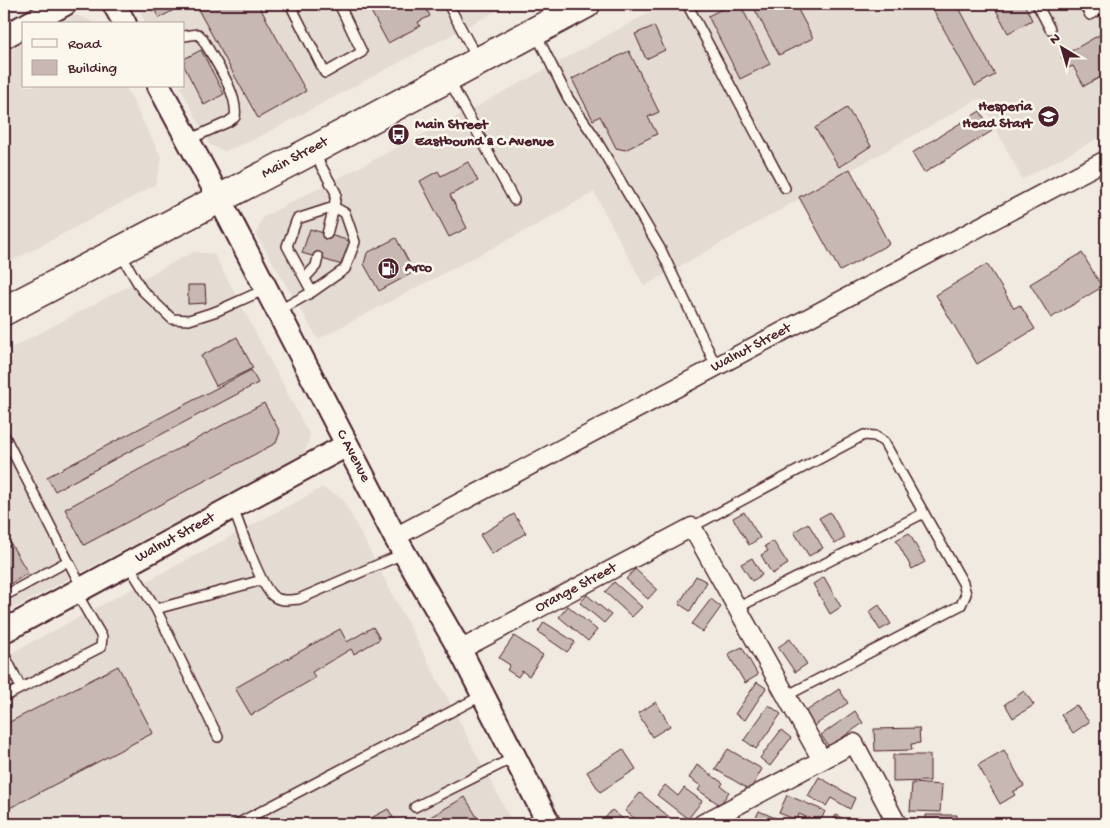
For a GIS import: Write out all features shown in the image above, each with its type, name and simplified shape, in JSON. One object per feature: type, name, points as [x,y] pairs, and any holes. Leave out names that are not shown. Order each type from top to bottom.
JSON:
[{"type":"main road","name":"Main Street","points":[[4,311],[313,150],[586,4]]},
{"type":"street","points":[[32,22],[65,4]]},
{"type":"street","points":[[114,4],[124,22]]},
{"type":"street","points":[[4,37],[22,27]]},
{"type":"street","name":"C Avenue","points":[[160,88],[400,545],[460,650],[549,824]]},
{"type":"street","name":"Walnut Street","points":[[400,545],[716,366],[1106,160]]},
{"type":"street","name":"Walnut Street","points":[[4,631],[347,445]]},
{"type":"street","points":[[692,527],[822,760]]},
{"type":"street","name":"Orange Street","points":[[460,650],[692,527]]},
{"type":"street","points":[[702,824],[854,743],[898,824]]},
{"type":"lane","points":[[290,4],[325,73],[362,52],[339,4]]},
{"type":"lane","points":[[448,4],[478,61]]},
{"type":"lane","points":[[687,4],[785,188]]},
{"type":"lane","points":[[1037,4],[1050,29]]},
{"type":"lane","points":[[1084,4],[1090,15],[1106,6]]},
{"type":"lane","points":[[534,31],[568,98],[594,136],[660,250],[716,366]]},
{"type":"lane","points":[[185,36],[198,34],[202,38],[230,91],[236,109],[235,117],[228,122],[188,140]]},
{"type":"lane","points":[[447,78],[514,200]]},
{"type":"lane","points":[[313,150],[336,193],[327,234]]},
{"type":"lane","points":[[278,311],[312,292],[346,269],[355,242],[345,213],[334,207],[296,219],[287,246],[312,292]]},
{"type":"lane","points":[[118,250],[142,290],[172,319],[189,320],[208,314],[266,289]]},
{"type":"lane","points":[[304,278],[316,266],[318,257]]},
{"type":"lane","points":[[4,435],[68,561],[79,590],[102,637],[101,647],[4,697]]},
{"type":"lane","points":[[692,527],[864,435],[875,436],[884,442],[963,583],[966,594],[961,605],[786,696]]},
{"type":"lane","points":[[233,506],[262,580],[272,596],[283,600],[300,599],[400,545]]},
{"type":"lane","points":[[737,608],[924,514]]},
{"type":"lane","points":[[4,596],[68,561]]},
{"type":"lane","points":[[128,563],[156,609],[218,737]]},
{"type":"lane","points":[[156,609],[262,580]]},
{"type":"lane","points":[[4,654],[21,688]]},
{"type":"lane","points":[[237,824],[483,694]]},
{"type":"lane","points":[[415,807],[515,756]]},
{"type":"shaded area","points":[[136,4],[509,4],[253,140],[225,151],[210,145],[181,88],[185,88],[185,22],[145,22]]},
{"type":"shaded area","points":[[665,4],[1106,4],[1106,134],[1022,179],[980,98],[644,286],[594,192],[540,223],[318,339],[256,234],[263,217],[478,106]]},
{"type":"shaded area","points":[[76,15],[93,22],[63,22]]},
{"type":"shaded area","points":[[22,44],[22,88],[126,88],[162,159],[155,185],[4,265],[4,53]]},
{"type":"shaded area","points":[[193,252],[214,254],[310,436],[304,455],[4,613],[4,352]]},
{"type":"shaded area","points":[[322,488],[342,498],[513,824],[4,824],[4,657]]},
{"type":"building","points":[[152,4],[185,4],[159,18]]},
{"type":"building","points":[[195,4],[258,4],[306,91],[258,118]]},
{"type":"building","points":[[367,4],[424,4],[430,16],[418,22],[420,26],[388,43]]},
{"type":"building","points":[[732,4],[740,4],[770,64],[740,79],[708,16]]},
{"type":"building","points":[[752,4],[795,4],[813,38],[779,55]]},
{"type":"building","points":[[930,4],[957,4],[995,75],[975,86]]},
{"type":"building","points":[[993,4],[1024,4],[1032,20],[1008,33]]},
{"type":"building","points":[[654,26],[665,50],[646,59],[635,34]]},
{"type":"building","points":[[1106,31],[1106,74],[1084,86],[1073,66],[1068,68],[1061,57]]},
{"type":"building","points":[[201,50],[224,94],[204,105],[185,68],[185,58]]},
{"type":"building","points":[[629,51],[659,112],[648,117],[657,134],[625,150],[616,148],[600,116],[593,120],[572,79]]},
{"type":"building","points":[[847,108],[871,146],[839,167],[815,128]]},
{"type":"building","points":[[980,111],[992,131],[924,173],[912,153]]},
{"type":"building","points":[[468,162],[478,181],[450,195],[467,228],[449,237],[420,181],[438,171],[441,176]]},
{"type":"building","points":[[850,169],[889,244],[840,271],[799,197]]},
{"type":"building","points":[[310,229],[350,241],[342,265],[302,253]]},
{"type":"building","name":"Arco","points":[[396,238],[414,272],[379,291],[364,264],[367,253]]},
{"type":"building","points":[[1082,253],[1102,287],[1051,318],[1030,284]]},
{"type":"building","points":[[987,264],[1014,308],[1020,305],[1035,329],[977,364],[936,295]]},
{"type":"building","points":[[188,285],[205,285],[206,303],[188,304]]},
{"type":"building","points":[[237,337],[253,368],[216,386],[201,356]]},
{"type":"building","points":[[251,370],[258,383],[55,491],[47,477]]},
{"type":"building","points":[[264,403],[280,432],[276,443],[84,545],[65,509]]},
{"type":"building","points":[[744,512],[760,538],[749,545],[733,518]]},
{"type":"building","points":[[830,512],[845,538],[835,544],[819,518]]},
{"type":"building","points":[[514,514],[526,533],[492,554],[480,535]]},
{"type":"building","points":[[808,523],[823,548],[809,556],[794,532]]},
{"type":"building","points":[[909,533],[925,562],[912,569],[896,540]]},
{"type":"building","points":[[773,541],[788,564],[772,574],[761,555],[768,551],[765,546]]},
{"type":"building","points":[[11,544],[28,573],[4,588],[4,549]]},
{"type":"building","points":[[752,558],[762,575],[752,581],[741,564]]},
{"type":"building","points":[[635,569],[657,589],[648,599],[626,579]]},
{"type":"building","points":[[696,576],[707,582],[690,611],[679,604]]},
{"type":"building","points":[[824,577],[841,607],[830,614],[813,584]]},
{"type":"building","points":[[614,582],[642,607],[632,617],[605,592]]},
{"type":"building","points":[[587,595],[611,615],[604,623],[580,603]]},
{"type":"building","points":[[711,599],[721,607],[703,632],[692,624]]},
{"type":"building","points":[[879,605],[891,624],[880,630],[869,612]]},
{"type":"building","points":[[568,606],[597,630],[588,641],[559,617]]},
{"type":"building","points":[[544,622],[575,642],[567,652],[538,632]]},
{"type":"building","points":[[373,627],[380,639],[354,654],[351,649],[312,672],[315,678],[251,715],[235,688],[340,629],[347,642]]},
{"type":"building","points":[[514,636],[543,655],[529,676],[522,671],[518,677],[507,670],[510,665],[499,658]]},
{"type":"building","points":[[790,639],[807,664],[795,672],[778,647]]},
{"type":"building","points":[[742,647],[758,675],[745,683],[728,654]]},
{"type":"building","points":[[118,666],[153,733],[4,811],[4,725]]},
{"type":"building","points":[[757,682],[766,688],[745,720],[735,714]]},
{"type":"building","points":[[839,689],[848,703],[814,726],[805,712]]},
{"type":"building","points":[[1024,691],[1034,705],[1013,718],[1005,704]]},
{"type":"building","points":[[656,702],[670,726],[652,737],[638,713]]},
{"type":"building","points":[[769,705],[781,714],[756,749],[744,740]]},
{"type":"building","points":[[1076,705],[1089,722],[1073,733],[1061,715]]},
{"type":"building","points":[[855,711],[863,723],[829,747],[821,735]]},
{"type":"building","points":[[919,728],[920,743],[911,744],[912,750],[875,751],[874,729]]},
{"type":"building","points":[[781,730],[791,738],[770,766],[760,758]]},
{"type":"building","points":[[623,749],[636,769],[600,792],[587,772]]},
{"type":"building","points":[[728,749],[762,769],[750,790],[715,769]]},
{"type":"building","points":[[1004,750],[1024,786],[1013,792],[1015,795],[1000,804],[978,765]]},
{"type":"building","points":[[893,755],[930,755],[930,781],[893,782]]},
{"type":"building","points":[[697,765],[723,783],[721,786],[729,792],[720,805],[698,790],[701,786],[689,778]]},
{"type":"building","points":[[819,777],[855,798],[850,809],[831,798],[826,806],[808,796]]},
{"type":"building","points":[[912,783],[942,785],[940,812],[910,811]]},
{"type":"building","points":[[665,785],[678,796],[684,788],[702,801],[688,819],[657,795]]},
{"type":"building","points":[[640,793],[673,820],[669,824],[642,824],[625,811]]},
{"type":"building","points":[[787,795],[825,811],[820,823],[799,814],[797,820],[779,813]]},
{"type":"building","points":[[465,797],[481,824],[418,824]]},
{"type":"building","points":[[388,809],[397,824],[360,824]]},
{"type":"building","points":[[612,810],[629,824],[600,824]]},
{"type":"building","points":[[759,811],[789,824],[759,824],[754,822]]},
{"type":"building","points":[[836,815],[854,824],[831,824]]},
{"type":"building","points":[[926,815],[957,815],[957,824],[926,824]]},
{"type":"building","points":[[858,816],[874,824],[854,824]]},
{"type":"place","name":"Hesperia Head Start","points":[[1048,116]]},
{"type":"place","name":"Main Street Eastbound & C Avenue","points":[[399,134]]},
{"type":"place","name":"Arco","points":[[389,268]]}]
